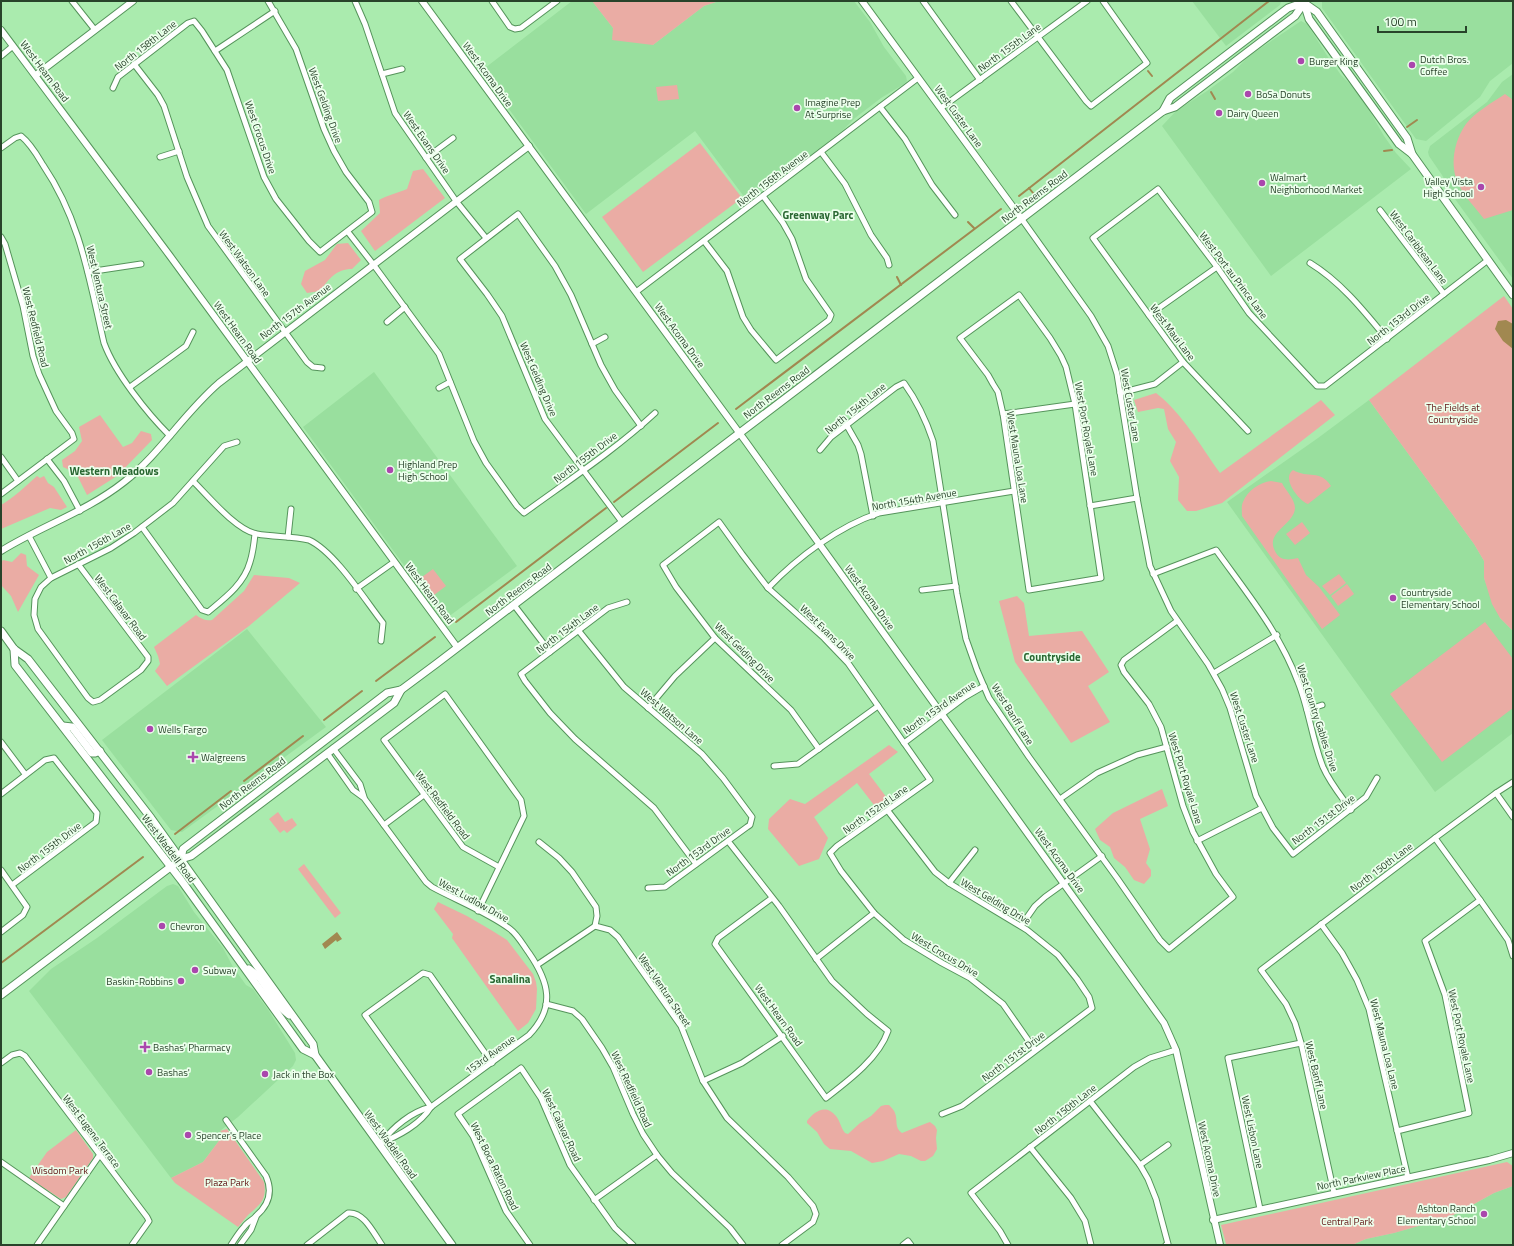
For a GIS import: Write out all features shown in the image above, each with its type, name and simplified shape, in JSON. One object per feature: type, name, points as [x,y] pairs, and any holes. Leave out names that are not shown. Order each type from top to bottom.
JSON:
[{"type":"main road","name":"North Reems Road","points":[[1163,111],[1170,98],[1288,8],[1304,2]]},
{"type":"main road","name":"North Reems Road","points":[[1,995],[181,859],[191,856],[394,702],[401,690],[1021,218],[1163,111],[1175,107],[1295,16],[1304,2]]},
{"type":"main road","points":[[1304,2],[1309,20],[1399,144],[1412,154],[1513,295]]},
{"type":"main road","points":[[1304,2],[1317,12],[1408,138],[1412,154]]},
{"type":"main road","name":"West Waddell Road","points":[[1,631],[14,649],[28,659],[100,751],[181,859],[313,1044],[315,1055],[452,1245]]},
{"type":"main road","name":"West Waddell Road","points":[[14,649],[15,665],[171,867],[303,1049],[315,1055]]},
{"type":"main road","name":"North Reems Road","points":[[181,859],[183,849],[332,734],[387,693],[401,690]]},
{"type":"main road","points":[[63,726],[72,727],[92,753],[95,754],[100,751]]},
{"type":"main road","points":[[240,961],[260,978],[284,1011],[294,1017]]},
{"type":"street","points":[[72,1],[94,30]]},
{"type":"street","points":[[36,75],[133,1]]},
{"type":"street","name":"West Gelding Drive","points":[[268,1],[296,49],[324,129],[334,151],[346,172],[369,202],[372,212],[348,232]]},
{"type":"street","name":"West Evans Drive","points":[[355,1],[395,113],[456,201],[486,238]]},
{"type":"street","name":"West Acoma Drive","points":[[422,1],[740,432],[1157,1012],[1168,1030],[1176,1050],[1213,1220],[1220,1245]]},
{"type":"street","points":[[492,1],[510,27],[515,29],[521,28],[557,1]]},
{"type":"street","name":"West Custer Lane","points":[[862,1],[1075,292],[1108,346],[1117,374],[1147,558],[1165,601],[1214,673],[1230,708],[1253,788],[1273,828],[1293,854]]},
{"type":"street","points":[[923,1],[980,80]]},
{"type":"street","points":[[1012,1],[1086,102],[1091,106],[1147,63],[1103,1]]},
{"type":"street","name":"North 155th Lane","points":[[941,108],[1087,1]]},
{"type":"street","points":[[215,51],[275,12]]},
{"type":"street","name":"West Crocus Drive","points":[[194,21],[227,70],[264,177],[276,199],[308,241],[320,252],[348,232]]},
{"type":"street","name":"North 158th Lane","points":[[113,88],[118,77],[188,23],[194,21]]},
{"type":"street","name":"West Hearn Road","points":[[1,30],[36,75],[458,647]]},
{"type":"street","points":[[1,56],[14,46]]},
{"type":"street","name":"West Watson Lane","points":[[134,64],[158,95],[164,106],[187,177],[208,226],[306,362],[313,367],[322,368]]},
{"type":"street","points":[[382,74],[402,68]]},
{"type":"street","name":"North 156th Avenue","points":[[636,292],[704,242],[918,78]]},
{"type":"street","points":[[880,107],[906,139],[932,185],[955,215]]},
{"type":"street","name":"West Ventura Street","points":[[1,148],[21,136],[28,142],[55,182],[73,219],[83,250],[104,343],[109,356],[158,424],[170,436]]},
{"type":"street","points":[[426,158],[453,138]]},
{"type":"street","name":"North 157th Avenue","points":[[1,551],[80,511],[125,482],[153,456],[202,399],[219,383],[529,146]]},
{"type":"street","points":[[160,157],[179,151]]},
{"type":"street","points":[[821,152],[846,184],[871,235],[887,258],[889,265]]},
{"type":"street","name":"West Port au Prince Lane","points":[[1093,238],[1158,189],[1217,267],[1249,313],[1317,386]]},
{"type":"street","points":[[704,242],[727,271],[743,317],[776,360],[829,320],[831,315],[806,279],[792,239],[783,223],[763,196]]},
{"type":"street","name":"West Caribbean Lane","points":[[1380,210],[1444,294]]},
{"type":"street","points":[[486,238],[518,214],[555,266],[571,295],[601,365],[615,390],[641,426]]},
{"type":"street","points":[[348,232],[439,354],[450,382],[439,388]]},
{"type":"street","name":"West Redfield Road","points":[[1,237],[5,244],[23,306],[33,356],[39,374],[56,411],[72,433],[74,439],[47,459]]},
{"type":"street","name":"West Gelding Drive","points":[[486,238],[460,259],[502,316],[545,419],[622,522]]},
{"type":"street","name":"West Maui Lane","points":[[1093,238],[1183,362],[1248,431]]},
{"type":"street","name":"North 153rd Drive","points":[[1317,386],[1325,386],[1488,260]]},
{"type":"street","points":[[1310,263],[1360,305],[1386,339]]},
{"type":"street","points":[[88,272],[141,264]]},
{"type":"street","points":[[1149,315],[1217,267]]},
{"type":"street","name":"West Port Royale Lane","points":[[960,338],[1019,295],[1043,327],[1061,356],[1066,367],[1075,404],[1101,578]]},
{"type":"street","points":[[387,322],[405,307]]},
{"type":"street","points":[[130,387],[186,346],[193,332]]},
{"type":"street","points":[[592,344],[605,338]]},
{"type":"street","name":"West Mauna Loa Lane","points":[[960,338],[988,375],[998,392],[1003,414],[1029,590],[1101,578]]},
{"type":"street","points":[[1120,393],[1155,384],[1183,362]]},
{"type":"street","name":"North 155th Drive","points":[[450,382],[477,446],[491,469],[517,506],[524,513],[641,426],[655,413]]},
{"type":"street","name":"North 154th Lane","points":[[820,450],[831,437],[846,424],[896,387],[904,383]]},
{"type":"street","name":"West Banff Lane","points":[[904,383],[913,396],[929,429],[933,441],[966,639],[989,698],[1160,940],[1169,949]]},
{"type":"street","points":[[1003,414],[1075,404]]},
{"type":"street","points":[[846,424],[858,445],[861,454],[873,516]]},
{"type":"street","name":"North 156th Lane","points":[[51,578],[111,548],[142,527],[173,503],[224,446],[237,442]]},
{"type":"street","points":[[1,457],[18,481]]},
{"type":"street","points":[[1,494],[47,459],[64,482],[80,511]]},
{"type":"street","points":[[193,481],[227,515],[244,528],[255,534],[301,538],[317,544],[336,563],[383,623],[381,641]]},
{"type":"street","name":"North 154th Avenue","points":[[768,588],[805,556],[850,525],[873,516],[1014,491]]},
{"type":"street","points":[[1090,506],[1137,498]]},
{"type":"street","points":[[288,537],[291,510]]},
{"type":"street","name":"West Evans Drive","points":[[663,565],[719,522],[768,588],[824,638],[848,663],[930,780]]},
{"type":"street","points":[[142,527],[202,610],[208,612],[238,585],[247,571],[251,562],[255,534]]},
{"type":"street","points":[[29,536],[51,578]]},
{"type":"street","name":"West Country Gables Drive","points":[[1153,574],[1216,550],[1277,635],[1298,682],[1322,766],[1331,783],[1351,810]]},
{"type":"street","points":[[356,589],[394,562]]},
{"type":"street","name":"West Calavar Road","points":[[51,578],[41,587],[35,599],[34,615],[38,629],[88,698],[93,702],[100,700],[141,670],[148,661],[148,657],[78,564]]},
{"type":"street","name":"West Gelding Drive","points":[[663,565],[676,587],[715,638],[791,710],[820,749]]},
{"type":"street","points":[[922,590],[956,586]]},
{"type":"street","name":"North 154th Lane","points":[[627,602],[608,608],[522,674],[525,681],[550,713],[575,739],[654,808],[696,864]]},
{"type":"street","points":[[514,604],[550,652]]},
{"type":"street","name":"West Port Royale Lane","points":[[1169,949],[1233,896],[1216,874],[1197,841],[1183,806],[1161,727],[1149,704],[1124,672],[1121,665],[1124,660],[1178,621]]},
{"type":"street","name":"West Watson Lane","points":[[578,630],[624,687],[702,754],[723,778],[752,817]]},
{"type":"street","points":[[1214,673],[1277,635]]},
{"type":"street","points":[[648,708],[675,676],[715,638]]},
{"type":"street","name":"North 153rd Avenue","points":[[904,743],[965,697],[984,686]]},
{"type":"street","name":"West Redfield Road","points":[[445,694],[521,800],[524,816],[499,867],[463,847],[424,795],[384,740],[445,694]]},
{"type":"street","points":[[1307,710],[1322,705]]},
{"type":"street","points":[[774,766],[798,764],[878,706]]},
{"type":"street","points":[[1,742],[26,774],[1,794]]},
{"type":"street","points":[[1060,799],[1097,773],[1137,755],[1167,747]]},
{"type":"street","name":"West Ludlow Drive","points":[[333,748],[360,784],[364,798]]},
{"type":"street","name":"West Ludlow Drive","points":[[327,753],[354,790],[364,798],[426,882],[432,887],[512,931],[537,965],[543,976],[546,1004]]},
{"type":"street","name":"North 155th Drive","points":[[12,885],[96,822],[97,813],[54,758],[45,760],[26,774]]},
{"type":"street","name":"North 151st Drive","points":[[1293,854],[1366,797],[1376,778]]},
{"type":"street","name":"North 152nd Lane","points":[[830,853],[837,846],[930,780]]},
{"type":"street","name":"North 150th Lane","points":[[1261,970],[1435,838],[1513,782]]},
{"type":"street","points":[[1496,793],[1513,817]]},
{"type":"street","points":[[384,825],[424,795]]},
{"type":"street","points":[[1197,841],[1262,808]]},
{"type":"street","name":"West Gelding Drive","points":[[888,811],[935,872],[949,883],[1021,926],[1042,941],[1058,956],[1077,979],[1089,997],[1092,1008]]},
{"type":"street","name":"North 153rd Drive","points":[[648,888],[665,887],[750,825],[752,817]]},
{"type":"street","points":[[1435,838],[1508,940],[1513,956]]},
{"type":"street","points":[[728,841],[816,959],[874,913]]},
{"type":"street","points":[[537,965],[595,926],[597,916],[596,907],[572,872],[559,858],[539,842]]},
{"type":"street","points":[[949,883],[975,850]]},
{"type":"street","name":"West Crocus Drive","points":[[830,853],[845,876],[874,913],[904,940],[970,978],[1003,1004],[1035,1050]]},
{"type":"street","points":[[1021,926],[1040,902],[1102,856]]},
{"type":"street","points":[[478,911],[499,867]]},
{"type":"street","points":[[1,870],[27,907],[23,915],[1,932]]},
{"type":"street","name":"West Hearn Road","points":[[772,898],[718,938],[715,944],[826,1098],[865,1065],[886,1039],[888,1031],[866,1014],[837,985],[816,959]]},
{"type":"street","name":"West Port Royale Lane","points":[[1397,1131],[1469,1113],[1445,995],[1425,941],[1480,900]]},
{"type":"street","name":"West Mauna Loa Lane","points":[[1321,924],[1342,953],[1357,980],[1369,1009],[1408,1178]]},
{"type":"street","name":"West Ventura Street","points":[[595,926],[610,930],[618,937],[681,1026],[703,1081],[727,1118],[788,1177],[813,1206],[816,1214],[813,1222],[782,1245]]},
{"type":"street","name":"West Banff Lane","points":[[1261,970],[1286,1004],[1295,1023],[1334,1193]]},
{"type":"street","points":[[431,1107],[365,1015],[423,973],[430,975],[492,1063]]},
{"type":"street","name":"West Redfield Road","points":[[546,1004],[573,1011],[582,1019],[613,1067],[633,1114],[643,1134],[657,1155],[672,1173],[730,1228],[743,1245]]},
{"type":"street","name":"153rd Avenue","points":[[379,1144],[391,1130],[420,1110],[431,1107],[534,1031],[543,1018],[546,1004]]},
{"type":"street","name":"North 151st Drive","points":[[942,1114],[962,1106],[1092,1008]]},
{"type":"street","points":[[703,1081],[742,1063],[782,1036]]},
{"type":"street","name":"West Lisbon Lane","points":[[1260,1209],[1228,1058],[1301,1044]]},
{"type":"street","name":"North 150th Lane","points":[[1008,1245],[1000,1231],[972,1192],[1143,1061],[1176,1050]]},
{"type":"street","name":"West Eugene Terrace","points":[[1,1063],[12,1055],[20,1053],[25,1056],[149,1221],[132,1245]]},
{"type":"street","name":"West Calavar Road","points":[[458,1114],[521,1068],[542,1098],[570,1165],[615,1228],[633,1245]]},
{"type":"street","points":[[1090,1101],[1140,1165],[1156,1199],[1167,1245]]},
{"type":"street","name":"153rd Avenue","points":[[379,1144],[396,1137],[426,1116],[431,1107]]},
{"type":"street","name":"West Boca Raton Road","points":[[458,1114],[473,1136],[506,1211],[530,1245]]},
{"type":"street","points":[[226,1120],[266,1176],[269,1183],[269,1200],[257,1216],[251,1230],[240,1245]]},
{"type":"street","points":[[1140,1165],[1168,1145]]},
{"type":"street","points":[[1030,1147],[1071,1198],[1085,1221],[1091,1245]]},
{"type":"street","name":"North Parkview Place","points":[[1213,1220],[1489,1160],[1513,1153]]},
{"type":"street","points":[[594,1200],[657,1155]]},
{"type":"street","points":[[37,1245],[99,1156]]},
{"type":"street","points":[[1,1162],[64,1206]]},
{"type":"street","points":[[307,1245],[348,1213],[353,1213],[362,1218],[382,1245]]},
{"type":"street","points":[[231,1245],[244,1226],[257,1216]]},
{"type":"street","points":[[903,1245],[910,1243]]},
{"type":"shaded area","points":[[572,1],[592,1],[613,28],[653,45],[704,6],[719,1],[854,1],[870,22],[884,47],[906,76],[907,81],[881,98],[855,118],[843,130],[807,158],[784,171],[763,187],[754,198],[748,202],[695,131],[586,214],[481,71]]},
{"type":"shaded area","points":[[1192,1],[1281,1],[1280,5],[1226,46]]},
{"type":"shaded area","points":[[1322,1],[1513,1],[1513,63],[1490,81],[1480,97],[1426,141],[1416,139],[1322,8]]},
{"type":"shaded area","points":[[1301,21],[1307,24],[1341,75],[1355,89],[1396,153],[1411,169],[1271,276],[1162,126],[1176,111],[1233,72],[1249,56]]},
{"type":"shaded area","name":"Valley Vista High School","points":[[1513,74],[1513,279],[1455,199],[1428,152],[1430,146],[1487,102],[1502,82]]},
{"type":"shaded area","points":[[1506,320],[1513,324],[1513,349],[1503,341],[1495,329],[1498,321]]},
{"type":"shaded area","name":"Highland Prep High School","points":[[374,372],[517,566],[444,620],[303,427]]},
{"type":"shaded area","name":"Countryside Elementary School","points":[[1369,400],[1474,544],[1484,561],[1484,578],[1500,618],[1513,631],[1513,733],[1435,792],[1227,502]]},
{"type":"shaded area","points":[[247,629],[326,727],[182,832],[171,830],[102,740]]},
{"type":"shaded area","points":[[173,884],[178,886],[194,912],[223,948],[233,967],[246,985],[253,989],[269,1011],[295,1053],[296,1060],[293,1066],[238,1117],[220,1131],[224,1134],[203,1162],[171,1178],[29,991],[51,969],[97,938],[167,886]]},
{"type":"shaded area","points":[[337,932],[342,939],[337,942],[336,940],[325,949],[322,944]]},
{"type":"shaded area","name":"Ashton Ranch Elementary School","points":[[1513,1186],[1513,1245],[1352,1245],[1366,1239],[1394,1233],[1443,1219],[1458,1213],[1494,1193]]},
{"type":"green space","points":[[592,1],[719,1],[704,6],[653,45],[612,40],[613,28]]},
{"type":"green space","points":[[677,85],[679,99],[658,101],[656,87]]},
{"type":"green space","name":"Valley Vista High School","points":[[1505,94],[1513,100],[1513,210],[1484,219],[1461,190],[1454,170],[1454,154],[1458,138],[1469,120]]},
{"type":"green space","points":[[700,143],[742,198],[643,272],[602,217]]},
{"type":"green space","points":[[423,169],[445,198],[375,251],[361,231],[380,213],[379,200],[407,189],[413,171]]},
{"type":"green space","points":[[348,243],[361,260],[352,269],[346,269],[333,276],[320,291],[307,293],[301,284],[305,271],[325,260],[337,244]]},
{"type":"green space","name":"The Fields at Countryside","points":[[1504,296],[1513,309],[1513,631],[1500,618],[1492,604],[1484,578],[1484,561],[1474,544],[1369,400]]},
{"type":"green space","points":[[1156,393],[1175,410],[1183,420],[1220,473],[1321,400],[1335,415],[1222,503],[1196,511],[1187,511],[1178,500],[1179,477],[1170,461],[1176,442],[1168,429],[1164,409],[1158,408],[1138,412],[1134,400]]},
{"type":"green space","points":[[100,415],[123,447],[132,443],[141,431],[151,434],[152,440],[117,476],[87,495],[76,473],[63,467],[62,460],[75,451],[82,441],[79,427]]},
{"type":"green space","points":[[1293,470],[1298,473],[1323,478],[1331,486],[1308,504],[1300,499],[1290,483],[1289,478]]},
{"type":"green space","points":[[37,476],[40,478],[44,476],[48,483],[54,487],[67,507],[61,510],[50,508],[1,529],[1,505]]},
{"type":"green space","points":[[1271,481],[1282,483],[1295,505],[1290,520],[1276,534],[1273,540],[1273,546],[1276,553],[1283,559],[1298,558],[1306,575],[1319,587],[1340,615],[1322,629],[1242,516],[1242,504],[1248,494],[1258,485]]},
{"type":"green space","points":[[1302,522],[1310,533],[1295,545],[1286,534]]},
{"type":"green space","points":[[21,553],[26,555],[27,566],[39,575],[18,612],[11,596],[1,585],[1,563],[3,560],[12,562]]},
{"type":"green space","points":[[433,569],[446,586],[434,595],[422,577]]},
{"type":"green space","points":[[1339,574],[1346,583],[1330,595],[1322,586]]},
{"type":"green space","points":[[254,575],[289,578],[300,583],[249,626],[167,686],[155,671],[160,664],[154,647],[196,615],[200,618],[212,620],[244,591]]},
{"type":"green space","points":[[1347,584],[1354,594],[1338,606],[1331,596]]},
{"type":"green space","points":[[1017,596],[1024,603],[1029,636],[1082,631],[1109,672],[1088,686],[1110,722],[1071,743],[1015,662],[999,601]]},
{"type":"green space","points":[[1485,622],[1513,659],[1513,708],[1442,762],[1390,694]]},
{"type":"green space","points":[[889,745],[898,752],[869,774],[887,798],[882,805],[874,805],[857,783],[814,817],[828,838],[819,859],[799,866],[768,829],[769,819],[790,799],[805,804]]},
{"type":"green space","points":[[1162,789],[1168,806],[1140,819],[1150,849],[1146,863],[1151,870],[1151,876],[1144,884],[1134,880],[1125,867],[1114,858],[1110,847],[1100,840],[1095,829],[1113,813]]},
{"type":"green space","points":[[278,812],[285,822],[292,818],[297,825],[287,833],[284,830],[280,833],[269,819]]},
{"type":"green space","points":[[304,864],[341,913],[335,918],[298,869]]},
{"type":"green space","points":[[438,902],[467,916],[507,940],[533,974],[537,989],[536,1009],[528,1023],[518,1031],[452,938],[453,934],[434,909]]},
{"type":"green space","points":[[889,1105],[894,1111],[898,1129],[902,1133],[930,1122],[935,1126],[937,1130],[937,1149],[933,1156],[925,1161],[921,1161],[911,1156],[899,1154],[883,1161],[872,1163],[851,1151],[830,1149],[824,1144],[817,1132],[807,1123],[807,1121],[816,1112],[824,1109],[828,1110],[836,1116],[845,1133],[848,1134],[881,1106]]},
{"type":"green space","name":"Plaza Park","points":[[227,1129],[264,1182],[265,1188],[264,1197],[260,1204],[238,1227],[175,1183],[171,1178],[203,1162],[224,1134],[220,1131]]},
{"type":"green space","name":"Wisdom Park","points":[[76,1130],[93,1154],[93,1158],[66,1197],[61,1199],[29,1178],[47,1152]]},
{"type":"green space","name":"Central Park","points":[[1507,1162],[1513,1166],[1513,1186],[1494,1193],[1458,1213],[1443,1219],[1394,1233],[1366,1239],[1352,1245],[1226,1244],[1221,1225]]},
{"type":"waterway","points":[[1019,196],[1269,1]]},
{"type":"waterway","points":[[1148,71],[1152,76]]},
{"type":"waterway","points":[[1211,92],[1215,99]]},
{"type":"waterway","points":[[1407,127],[1417,120]]},
{"type":"waterway","points":[[1384,151],[1392,150]]},
{"type":"waterway","points":[[1029,188],[1033,193]]},
{"type":"waterway","points":[[736,409],[1001,209]]},
{"type":"waterway","points":[[968,222],[974,228]]},
{"type":"waterway","points":[[897,277],[901,285]]},
{"type":"waterway","points":[[614,502],[718,423]]},
{"type":"waterway","points":[[456,622],[606,508]]},
{"type":"waterway","points":[[376,681],[435,637]]},
{"type":"waterway","points":[[324,720],[362,691]]},
{"type":"waterway","points":[[244,781],[303,736]]},
{"type":"waterway","points":[[175,834],[231,791]]},
{"type":"waterway","points":[[1,963],[143,857]]},
{"type":"place","name":"Burger King","points":[[1301,61]]},
{"type":"place","name":"Dutch Bros. Coffee","points":[[1412,65]]},
{"type":"place","name":"BoSa Donuts","points":[[1248,94]]},
{"type":"place","name":"Imagine Prep At Surprise","points":[[797,108]]},
{"type":"place","name":"Dairy Queen","points":[[1219,113]]},
{"type":"place","name":"Walmart Neighborhood Market","points":[[1262,183]]},
{"type":"place","name":"Valley Vista High School","points":[[1481,187]]},
{"type":"place","name":"Highland Prep High School","points":[[390,470]]},
{"type":"place","name":"Countryside Elementary School","points":[[1393,598]]},
{"type":"place","name":"Wells Fargo","points":[[150,729]]},
{"type":"place","name":"Walgreens","points":[[193,757]]},
{"type":"place","name":"Chevron","points":[[162,926]]},
{"type":"place","name":"Subway","points":[[195,970]]},
{"type":"place","name":"Baskin-Robbins","points":[[181,981]]},
{"type":"place","name":"Bashas' Pharmacy","points":[[145,1047]]},
{"type":"place","name":"Bashas'","points":[[149,1072]]},
{"type":"place","name":"Jack in the Box","points":[[265,1074]]},
{"type":"place","name":"Spencer's Place","points":[[188,1135]]},
{"type":"place","name":"Ashton Ranch Elementary School","points":[[1484,1214]]},
{"type":"district","name":"Greenway Parc","points":[[818,215]]},
{"type":"district","name":"Western Meadows","points":[[114,471]]},
{"type":"district","name":"Countryside","points":[[1052,657]]},
{"type":"district","name":"Sanalina","points":[[510,979]]}]
